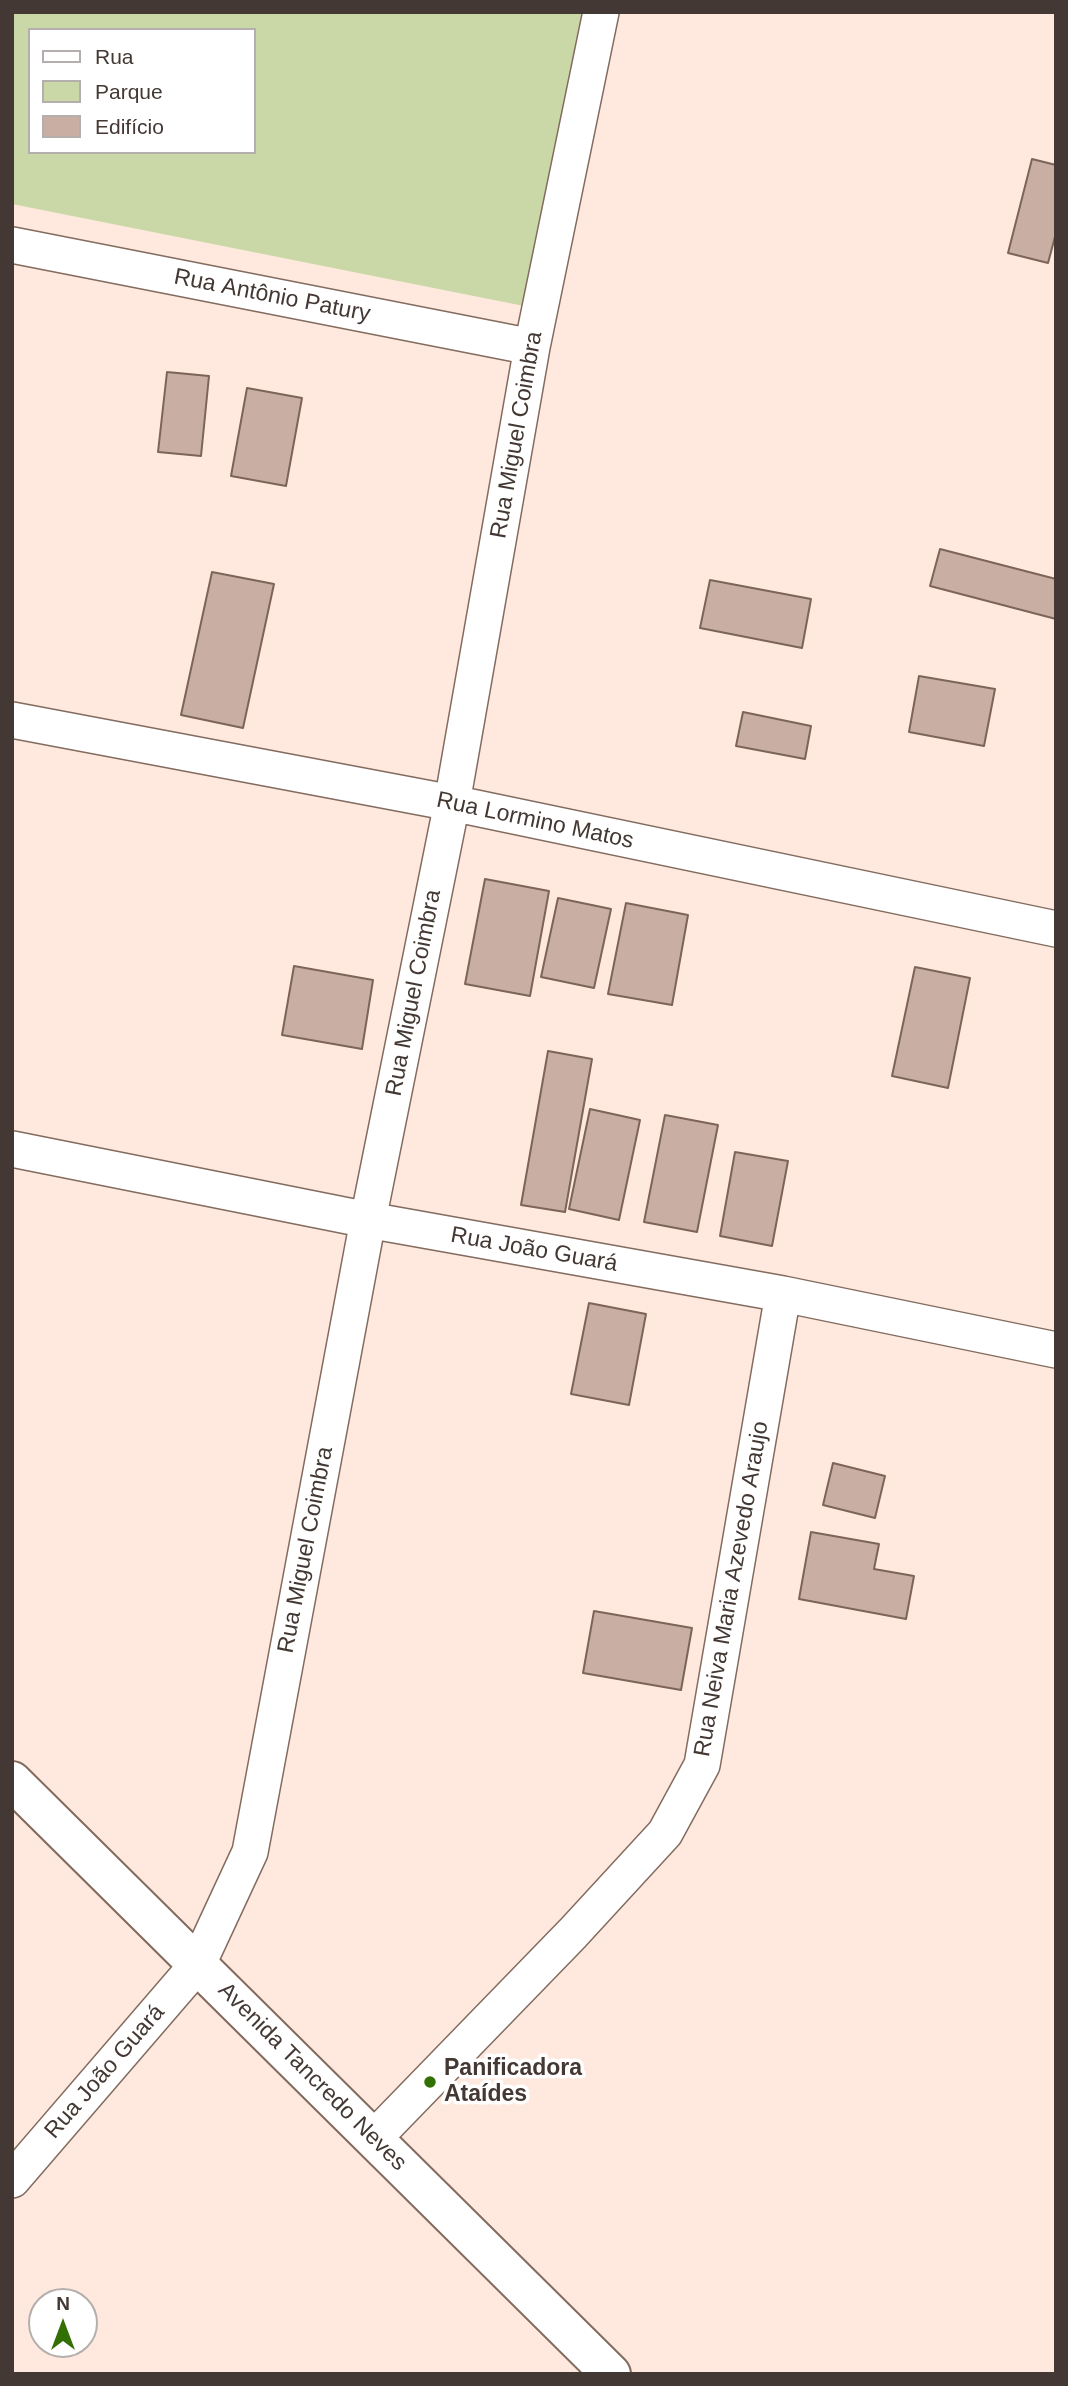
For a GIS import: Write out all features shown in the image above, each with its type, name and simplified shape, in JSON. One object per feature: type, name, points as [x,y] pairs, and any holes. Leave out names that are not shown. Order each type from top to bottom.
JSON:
[{"type":"main road","name":"Avenida Tancredo Neves","points":[[12,1781],[611,2374]]},
{"type":"street","name":"Rua Miguel Coimbra","points":[[198,1964],[250,1852],[368,1220],[452,803],[532,347],[601,12]]},
{"type":"street","name":"Rua Antônio Patury","points":[[12,245],[532,347]]},
{"type":"street","name":"Rua Lormino Matos","points":[[12,720],[452,803],[1056,929]]},
{"type":"street","name":"Rua João Guará","points":[[12,1149],[368,1220],[783,1294],[1056,1350]]},
{"type":"street","name":"Rua Neiva Maria Azevedo Araujo","points":[[374,2138],[573,1933],[665,1833],[702,1765],[783,1294]]},
{"type":"street","name":"Rua João Guará","points":[[12,2180],[198,1964]]},
{"type":"green space","points":[[12,12],[586,12],[524,306],[12,204]]},
{"type":"building","points":[[1032,159],[1056,165],[1056,233],[1048,263],[1008,253]]},
{"type":"building","points":[[167,372],[209,376],[201,456],[158,452]]},
{"type":"building","points":[[247,388],[302,398],[286,486],[231,476]]},
{"type":"building","points":[[940,549],[1056,579],[1056,619],[930,586]]},
{"type":"building","points":[[212,572],[274,584],[243,728],[181,715]]},
{"type":"building","points":[[710,580],[811,599],[802,648],[700,628]]},
{"type":"building","points":[[919,676],[995,689],[984,746],[909,732]]},
{"type":"building","points":[[743,712],[811,726],[805,759],[736,746]]},
{"type":"building","points":[[485,879],[549,891],[530,996],[465,984]]},
{"type":"building","points":[[558,898],[611,909],[594,988],[541,977]]},
{"type":"building","points":[[626,903],[688,915],[672,1005],[608,994]]},
{"type":"building","points":[[294,966],[373,980],[362,1049],[282,1035]]},
{"type":"building","points":[[915,967],[970,978],[948,1088],[892,1076]]},
{"type":"building","points":[[548,1051],[592,1059],[565,1212],[521,1205]]},
{"type":"building","points":[[590,1109],[640,1120],[619,1220],[569,1209]]},
{"type":"building","points":[[665,1115],[718,1125],[697,1232],[644,1222]]},
{"type":"building","points":[[735,1152],[788,1161],[772,1246],[720,1236]]},
{"type":"building","points":[[589,1303],[646,1314],[629,1405],[571,1394]]},
{"type":"building","points":[[833,1463],[885,1476],[875,1518],[823,1505]]},
{"type":"building","points":[[811,1532],[879,1544],[874,1569],[914,1576],[906,1619],[799,1599]]},
{"type":"building","points":[[594,1611],[692,1628],[681,1690],[583,1673]]},
{"type":"place","name":"Panificadora Ataídes","points":[[430,2082]]}]
